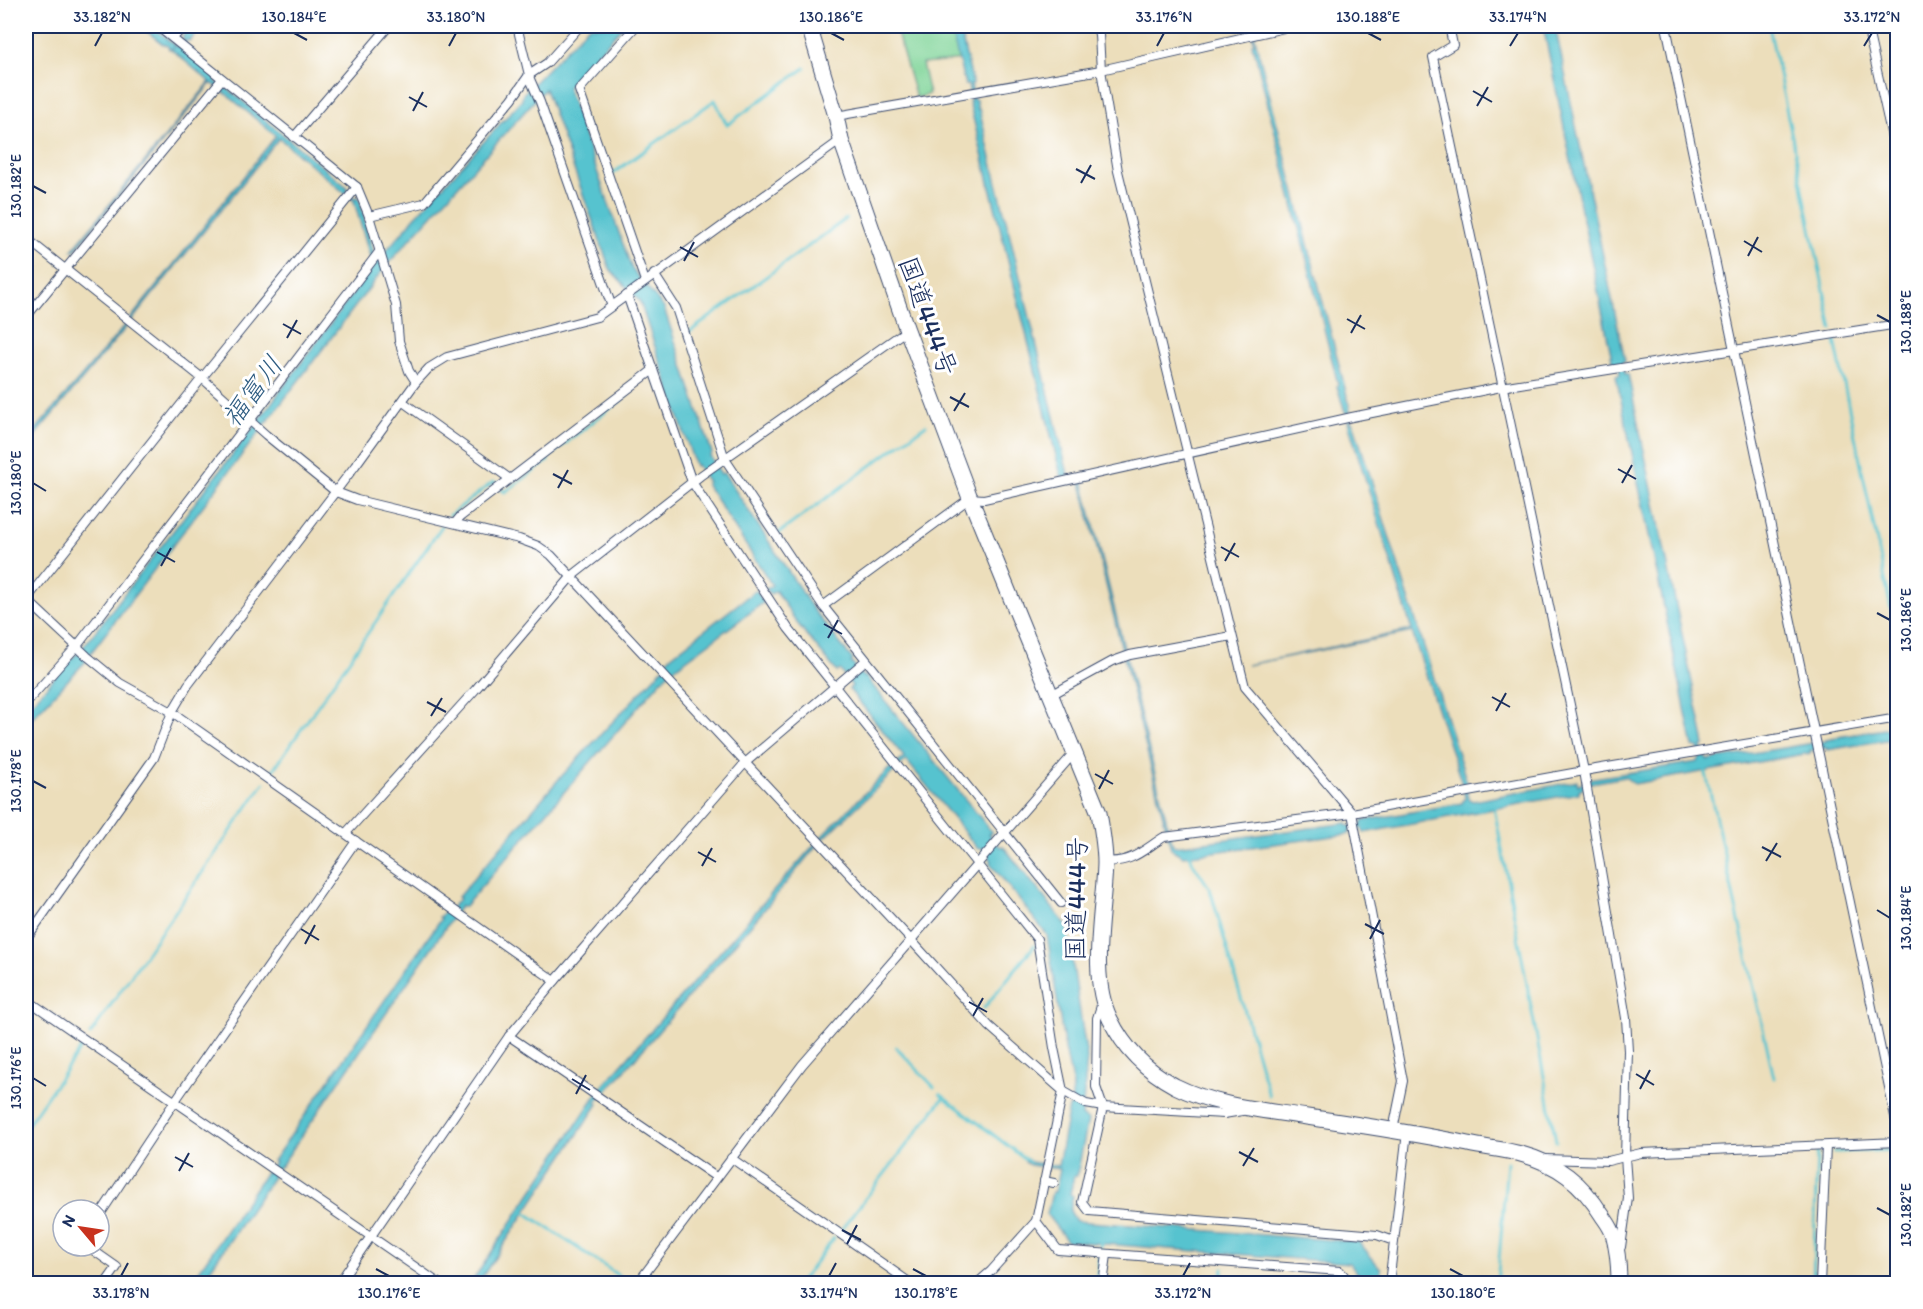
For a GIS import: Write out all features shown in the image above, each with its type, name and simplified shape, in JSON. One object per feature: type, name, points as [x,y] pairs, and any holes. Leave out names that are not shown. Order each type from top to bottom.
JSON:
[{"type":"highway","name":"国道444号","points":[[809,26],[837,116],[842,140],[907,330],[970,498],[1099,813],[1105,861],[1099,954],[1100,978],[1103,1002],[1110,1019],[1128,1048],[1148,1069],[1174,1085],[1199,1096],[1255,1109],[1400,1131],[1520,1153],[1557,1168],[1588,1193],[1612,1232],[1619,1260],[1619,1284]]},
{"type":"street","points":[[157,26],[294,137],[352,193],[369,216],[396,304],[399,341],[416,382]]},
{"type":"street","points":[[178,43],[184,26]]},
{"type":"street","points":[[294,137],[389,26]]},
{"type":"street","points":[[518,26],[530,77],[612,307]]},
{"type":"street","points":[[369,216],[424,203],[530,77],[547,63],[580,26]]},
{"type":"street","points":[[636,26],[579,90],[645,281]]},
{"type":"street","points":[[1097,26],[1101,70],[1118,171],[1245,687],[1352,813],[1403,1081],[1394,1241],[1389,1284]]},
{"type":"street","points":[[837,116],[1101,70],[1293,26]]},
{"type":"street","points":[[1449,26],[1453,45],[1433,57],[1585,779],[1626,1018],[1628,1051],[1625,1157],[1628,1198],[1619,1260]]},
{"type":"street","points":[[1666,26],[1898,1131]]},
{"type":"street","points":[[1867,26],[1898,164]]},
{"type":"street","points":[[26,317],[222,79]]},
{"type":"street","points":[[26,939],[154,758],[172,712],[188,685],[336,492],[416,382],[429,368],[447,357],[597,317],[842,140]]},
{"type":"street","points":[[352,193],[26,599],[78,648],[120,683],[172,712],[555,981]]},
{"type":"street","points":[[26,238],[202,378],[266,435],[336,492],[357,500],[519,539],[538,546],[551,555],[989,1026],[1063,1091],[1092,1105],[1103,1107],[1224,1114],[1255,1109]]},
{"type":"street","points":[[26,703],[78,648],[379,254]]},
{"type":"street","points":[[654,274],[675,308],[722,461],[823,606],[1003,835],[1061,903]]},
{"type":"street","points":[[628,294],[692,482],[788,628],[979,861],[1037,939],[1063,1091],[1047,1166],[1049,1182],[1036,1221],[991,1271],[976,1284]]},
{"type":"street","points":[[823,606],[970,498],[984,499],[1349,418],[1501,387],[1898,324]]},
{"type":"street","points":[[346,833],[475,690],[572,576],[700,476],[907,330]]},
{"type":"street","points":[[455,524],[460,516],[653,370]]},
{"type":"street","points":[[403,402],[510,479]]},
{"type":"street","points":[[1051,695],[1120,658],[1232,636]]},
{"type":"street","points":[[338,1284],[509,1036],[555,981],[745,762],[866,660]]},
{"type":"street","points":[[1105,861],[1113,862],[1140,855],[1168,837],[1352,813],[1465,793],[1585,779],[1701,752],[1815,736],[1898,718]]},
{"type":"street","points":[[637,1284],[802,1065],[1075,752]]},
{"type":"street","points":[[111,1198],[175,1101],[356,841]]},
{"type":"street","points":[[26,999],[440,1284]]},
{"type":"street","points":[[1103,1002],[1097,1018],[1096,1087],[1103,1107],[1079,1188],[1082,1202],[1089,1211],[1377,1235],[1394,1241]]},
{"type":"street","points":[[509,1036],[716,1177]]},
{"type":"street","points":[[1536,1158],[1608,1161],[1641,1152],[1898,1142]]},
{"type":"street","points":[[1821,1284],[1826,1146]]},
{"type":"street","points":[[731,1158],[912,1284]]},
{"type":"street","points":[[1036,1221],[1058,1250],[1340,1271],[1348,1280],[1347,1284]]},
{"type":"street","points":[[1102,1254],[1103,1284]]},
{"type":"street","points":[[104,1258],[117,1267],[109,1278]]},
{"type":"green space","points":[[895,26],[953,26],[963,60],[922,64],[929,94],[916,98]]},
{"type":"water","points":[[140,26],[151,26],[174,44],[174,47],[175,45],[178,47],[184,39],[182,37],[193,26],[202,26],[181,48],[216,77],[216,82],[224,86],[347,187],[347,192],[355,198],[359,197],[374,255],[378,261],[413,219],[522,100],[523,94],[589,26],[623,26],[567,87],[632,269],[664,308],[712,453],[710,456],[721,474],[724,473],[813,609],[853,660],[851,662],[863,677],[865,676],[992,832],[989,834],[1000,847],[1003,846],[1067,926],[1087,1058],[1082,1116],[1088,1120],[1077,1176],[1074,1176],[1070,1194],[1073,1196],[1070,1211],[1076,1221],[1359,1242],[1381,1269],[1379,1283],[1358,1283],[1359,1275],[1350,1263],[1067,1241],[1047,1215],[1060,1169],[1030,1165],[1025,1162],[1027,1159],[1031,1162],[1058,1166],[1073,1086],[1047,935],[990,863],[992,861],[981,847],[978,849],[906,760],[817,845],[764,910],[603,1093],[596,1102],[598,1104],[478,1283],[471,1283],[600,1089],[820,838],[904,757],[849,689],[852,686],[840,670],[837,672],[797,623],[776,591],[770,594],[766,589],[772,585],[706,484],[708,482],[697,465],[695,466],[640,302],[610,269],[545,89],[386,266],[85,658],[86,661],[26,724],[26,709],[76,654],[81,654],[83,647],[252,429],[374,263],[370,257],[354,201],[279,138],[129,324],[26,446],[26,441],[127,323],[276,136],[211,83],[74,251],[72,250],[210,82],[172,50],[173,48],[169,49]]},
{"type":"water","points":[[950,26],[959,26],[973,84],[971,85],[974,100],[977,100],[977,109],[979,109],[1068,474],[1066,474],[1083,481],[1172,843],[1175,846],[1347,823],[1348,826],[1362,825],[1362,821],[1462,803],[1465,798],[1412,632],[1247,665],[1412,630],[1337,386],[1255,49],[1253,49],[1251,28],[1248,26],[1255,26],[1253,28],[1256,42],[1349,404],[1351,421],[1468,786],[1466,786],[1468,798],[1473,801],[1577,781],[1578,785],[1588,779],[1698,762],[1700,757],[1698,747],[1693,747],[1616,376],[1620,375],[1618,363],[1613,364],[1543,26],[1555,26],[1625,361],[1622,362],[1625,374],[1628,374],[1705,745],[1702,746],[1704,756],[1708,760],[1897,727],[1897,738],[1827,750],[1827,748],[1634,784],[1625,777],[1591,783],[1579,790],[1579,793],[1364,833],[1362,828],[1349,831],[1350,834],[1183,856],[1171,849],[1081,483],[1061,476],[969,101],[971,100],[968,85],[965,85]]},
{"type":"water","points":[[756,590],[764,602],[670,672],[660,682],[464,907],[461,905],[281,1166],[272,1175],[273,1177],[201,1283],[190,1284],[441,919],[439,917],[446,911],[448,912],[460,898],[458,897],[558,780],[666,665],[664,662]]},
{"type":"waterway","points":[[1769,26],[1832,329]]},
{"type":"waterway","points":[[612,174],[715,100],[727,125],[805,68]]},
{"type":"waterway","points":[[688,333],[846,219]]},
{"type":"waterway","points":[[1835,341],[1898,642]]},
{"type":"waterway","points":[[502,490],[505,492],[548,461],[547,458],[627,395]]},
{"type":"waterway","points":[[779,533],[926,425]]},
{"type":"waterway","points":[[450,515],[493,482],[496,483]]},
{"type":"waterway","points":[[271,773],[442,526]]},
{"type":"waterway","points":[[1705,769],[1774,1078]]},
{"type":"waterway","points":[[90,1035],[264,783]]},
{"type":"waterway","points":[[1494,807],[1556,1141]]},
{"type":"waterway","points":[[1190,854],[1193,863],[1210,889],[1269,1096]]},
{"type":"waterway","points":[[984,1008],[1034,946]]},
{"type":"waterway","points":[[26,1127],[83,1045]]},
{"type":"waterway","points":[[896,1047],[934,1087]]},
{"type":"waterway","points":[[940,1094],[1029,1162]]},
{"type":"waterway","points":[[841,1230],[944,1097]]},
{"type":"waterway","points":[[1834,1152],[1898,1150]]},
{"type":"waterway","points":[[1813,1284],[1817,1152]]},
{"type":"waterway","points":[[1497,1284],[1507,1162]]},
{"type":"waterway","points":[[523,1211],[628,1282]]},
{"type":"waterway","points":[[799,1284],[834,1238]]},
{"type":"waterway","points":[[1096,1284],[1101,1241]]},
{"type":"waterway","points":[[1221,1284],[1223,1268]]},
{"type":"water label","name":"福富川","points":[[252,391]]}]
